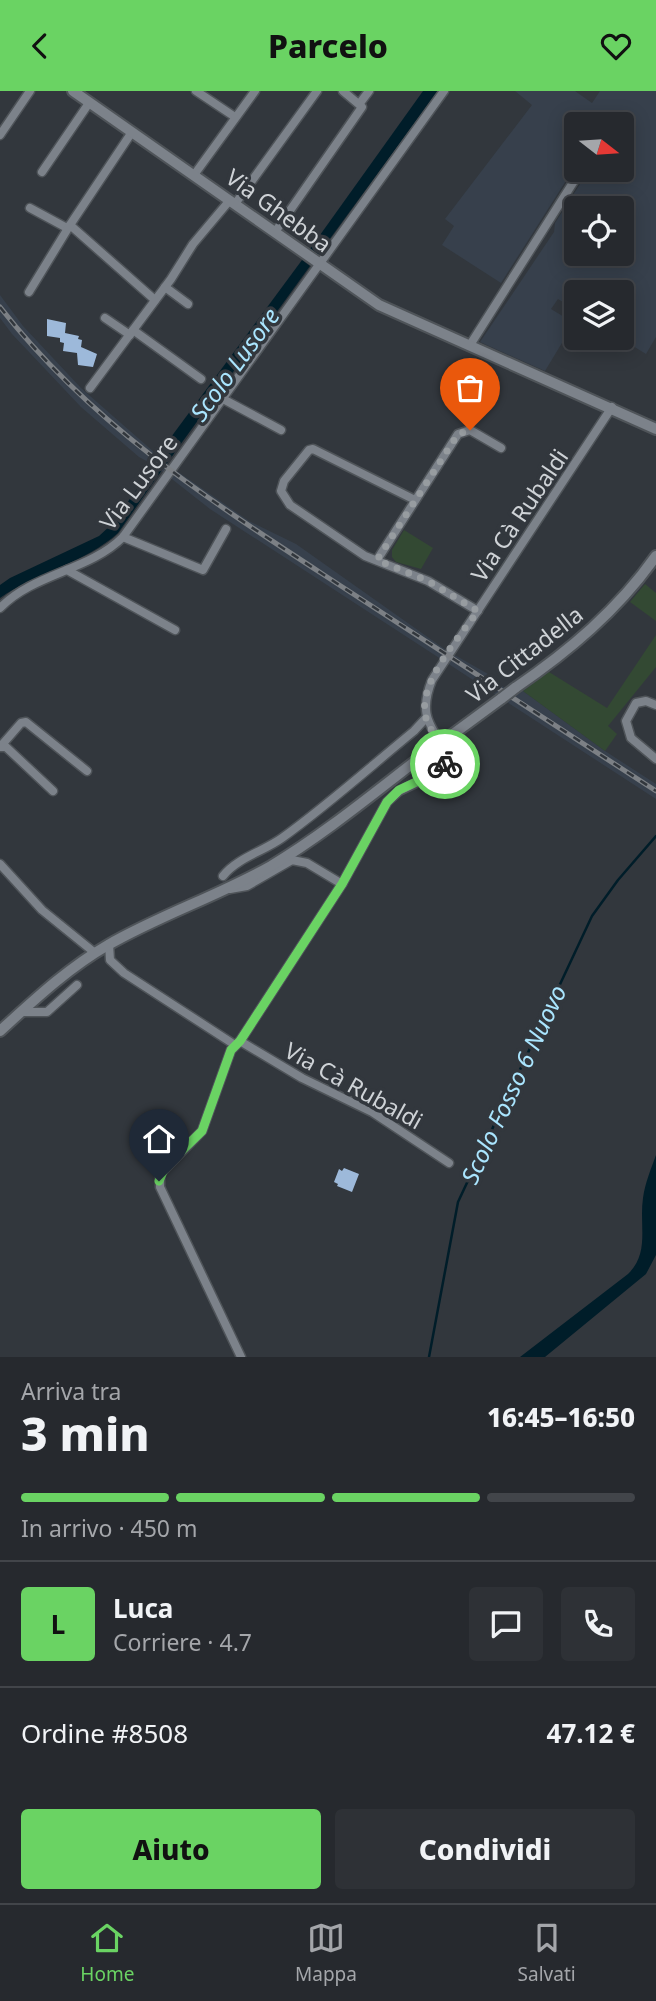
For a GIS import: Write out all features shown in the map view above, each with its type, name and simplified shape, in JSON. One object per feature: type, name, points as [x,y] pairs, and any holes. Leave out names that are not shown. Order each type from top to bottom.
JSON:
[{"type":"main road","name":"Via Ghebba","points":[[73,91],[379,305],[612,407],[656,429]]},
{"type":"main road","name":"Via Cittadella","points":[[0,1031],[40,996],[109,944],[229,889],[310,839],[591,631],[617,605],[656,556]]},
{"type":"street","points":[[0,135],[30,91]]},
{"type":"street","points":[[196,91],[236,117]]},
{"type":"street","points":[[194,175],[255,91]]},
{"type":"street","points":[[90,388],[155,300],[192,244],[233,202],[317,91]]},
{"type":"street","points":[[275,232],[362,107],[343,91]]},
{"type":"street","points":[[359,103],[369,91]]},
{"type":"street","name":"Via Lusore","points":[[0,608],[30,587],[104,554],[124,537],[444,91]]},
{"type":"street","points":[[42,172],[89,103]]},
{"type":"street","points":[[29,292],[132,132]]},
{"type":"street","points":[[470,345],[574,182]]},
{"type":"street","points":[[30,208],[69,226],[155,300]]},
{"type":"street","points":[[164,287],[188,304]]},
{"type":"street","points":[[104,318],[132,332],[201,379]]},
{"type":"street","points":[[223,399],[281,430]]},
{"type":"street","name":"Via Cà Rubaldi","points":[[426,718],[425,698],[432,680],[612,407]]},
{"type":"street","points":[[377,560],[462,431],[470,430],[501,448]]},
{"type":"street","points":[[415,500],[317,450],[309,450],[284,481],[282,495],[290,505],[365,556],[428,581],[478,611]]},
{"type":"street","points":[[124,537],[203,570],[226,529]]},
{"type":"street","points":[[66,570],[175,630]]},
{"type":"street","points":[[656,705],[646,701],[636,703],[626,721],[631,738],[656,759]]},
{"type":"street","points":[[223,876],[232,867],[292,831],[414,731],[426,718],[445,758],[445,766],[399,790],[387,802],[342,884],[223,1067],[202,1131],[165,1167],[159,1181],[216,1310],[241,1357]]},
{"type":"street","points":[[0,747],[21,723],[26,722],[87,771]]},
{"type":"street","points":[[0,747],[6,747],[53,791]]},
{"type":"street","points":[[307,863],[304,852],[310,839]]},
{"type":"street","points":[[229,889],[247,886],[291,860],[307,863],[342,884]]},
{"type":"street","points":[[0,864],[42,910],[95,953]]},
{"type":"street","name":"Via Cà Rubaldi","points":[[109,944],[108,955],[114,965],[237,1043],[372,1112],[449,1163]]},
{"type":"street","points":[[21,1012],[50,1010],[77,985]]},
{"type":"street","points":[[40,996],[44,1007],[50,1010]]},
{"type":"shaded area","points":[[515,91],[575,91],[592,103],[600,91],[656,91],[656,337],[646,354],[634,347],[634,280],[564,280],[564,303],[558,299],[551,309],[564,317],[564,340],[545,371],[480,342],[554,232],[555,223],[564,209],[564,266],[634,266],[634,196],[572,196],[581,182],[634,182],[634,112],[564,112],[565,182],[501,283],[442,245],[454,226],[445,219],[532,105]]},
{"type":"shaded area","points":[[0,295],[23,326],[81,388],[171,467],[249,521],[296,544],[446,650],[495,678],[503,687],[523,691],[605,751],[656,784],[656,799],[210,509],[154,465],[139,457],[81,407],[12,334],[0,318]]},
{"type":"green space","points":[[404,530],[433,548],[421,569],[396,562],[392,557],[392,550]]},
{"type":"green space","points":[[645,584],[656,593],[656,621],[630,602]]},
{"type":"green space","points":[[656,635],[656,667],[608,726],[617,734],[605,751],[523,691],[549,672],[607,708]]},
{"type":"water","points":[[423,91],[438,91],[318,255],[310,249]]},
{"type":"water","points":[[302,260],[310,266],[167,463],[157,456]]},
{"type":"water","points":[[154,465],[162,470],[118,533],[91,552],[0,598],[0,585],[10,578],[99,536],[112,524]]},
{"type":"water","points":[[656,1155],[656,1255],[646,1274],[545,1357],[520,1357],[635,1266],[641,1248],[644,1192]]},
{"type":"building","points":[[47,319],[66,323],[65,333],[79,336],[78,339],[82,340],[81,347],[97,354],[93,367],[78,365],[77,353],[63,351],[64,343],[60,342],[60,338],[47,336]]},
{"type":"building","points":[[344,1168],[359,1174],[352,1192],[334,1182],[339,1169],[342,1171]]},
{"type":"waterway","name":"Scolo Lusore","points":[[153,475],[170,452]]},
{"type":"waterway","name":"Scolo Fosso 6 Nuovo","points":[[429,1357],[458,1202],[592,916],[618,880],[656,836]]},
{"type":"railway","points":[[0,307],[76,391],[117,428],[204,495],[656,791]]},
{"type":"way so far","points":[[445,764],[445,758],[426,718],[425,698],[447,655],[478,611],[428,581],[377,560],[458,434],[466,429],[470,430]]},
{"type":"route","points":[[159,1181],[165,1167],[202,1131],[231,1050],[240,1041],[342,884],[387,802],[399,790],[437,772],[445,764]]}]
